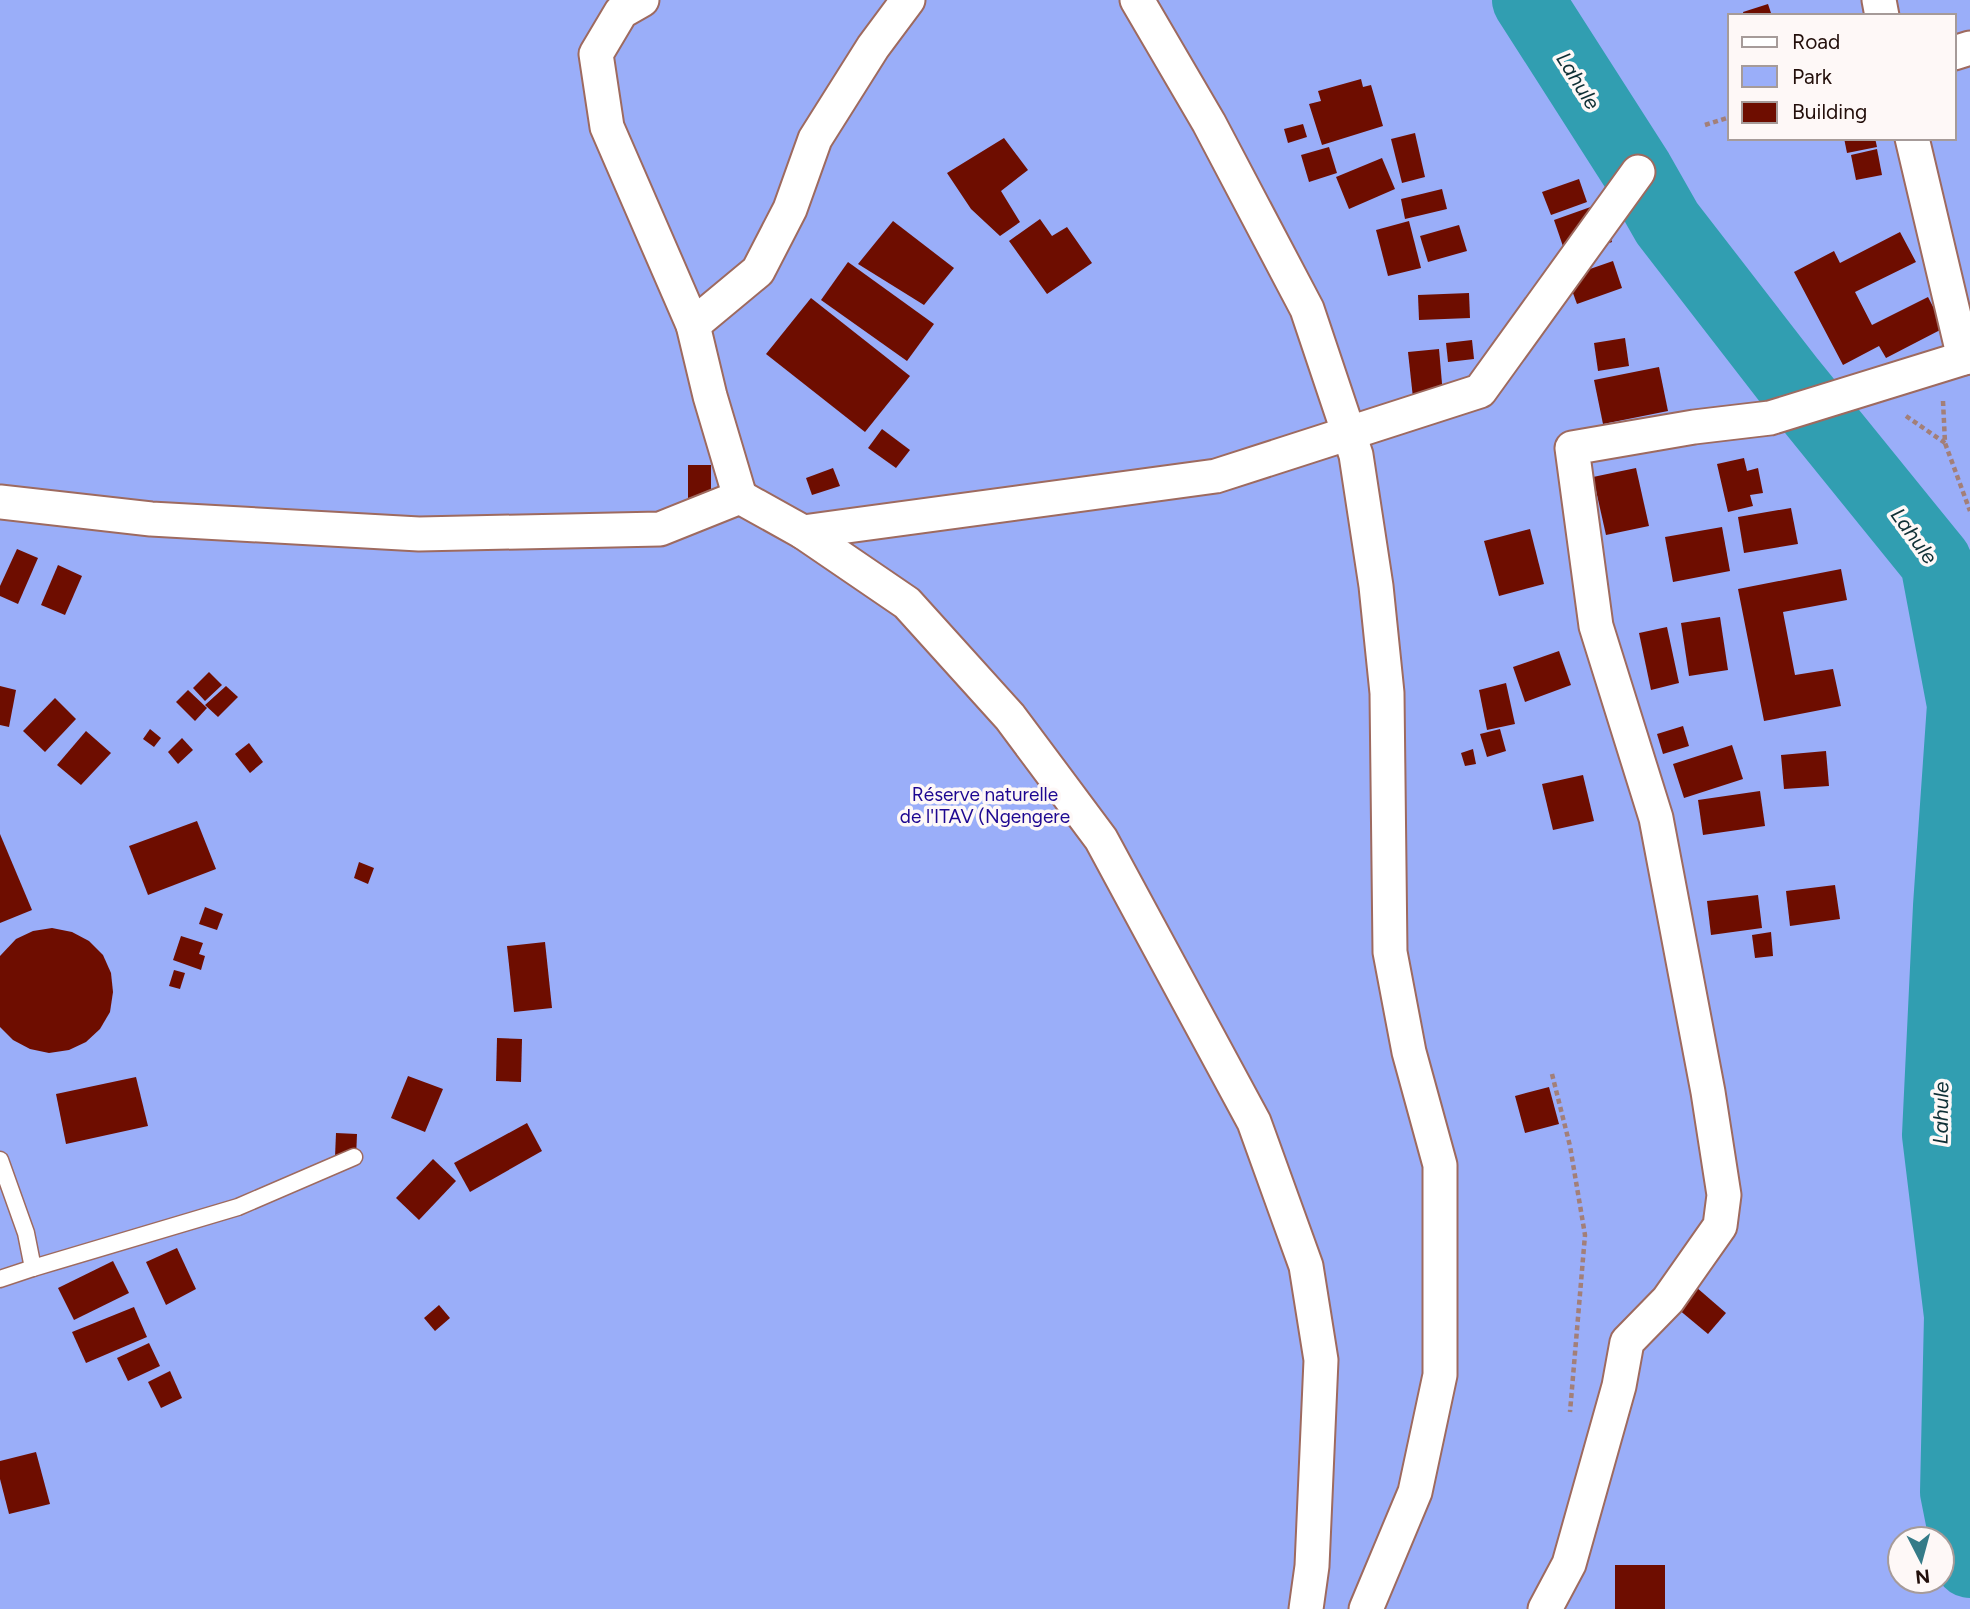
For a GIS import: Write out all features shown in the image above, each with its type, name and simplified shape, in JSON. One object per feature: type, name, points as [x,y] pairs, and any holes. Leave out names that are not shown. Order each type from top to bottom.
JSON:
[{"type":"street","points":[[642,0],[621,12],[596,54],[607,127],[693,325],[710,396],[740,497],[803,532],[907,603],[1010,717],[1101,839],[1254,1122],[1306,1266],[1321,1360],[1312,1566],[1306,1609]]},
{"type":"street","points":[[693,325],[758,271],[790,209],[815,139],[873,47],[908,0]]},
{"type":"street","points":[[1137,0],[1209,123],[1307,309],[1356,455],[1376,586],[1387,693],[1390,951],[1409,1052],[1440,1165],[1440,1376],[1415,1492],[1366,1609]]},
{"type":"street","points":[[1545,1609],[1569,1564],[1619,1386],[1628,1342],[1668,1300],[1720,1226],[1724,1195],[1708,1092],[1656,818],[1595,626],[1572,448],[1694,427],[1770,418],[1967,357],[1913,140]]},
{"type":"street","points":[[803,532],[1216,476],[1480,391],[1638,172]]},
{"type":"street","points":[[0,502],[151,519],[419,534],[660,528],[740,497]]},
{"type":"lane","points":[[0,1279],[238,1207],[354,1157]]},
{"type":"lane","points":[[0,1160],[26,1233],[33,1268]]},
{"type":"path","points":[[1705,125],[1728,118]]},
{"type":"path","points":[[1967,357],[1943,391],[1945,443],[1970,511]]},
{"type":"path","points":[[1552,1074],[1570,1146],[1585,1235],[1570,1423]]},
{"type":"green space","name":"Réserve naturelle de l'ITAV (Ngengere","points":[[0,0],[1970,0],[1970,1609],[0,1609]]},
{"type":"building","points":[[1768,4],[1771,14],[1744,14]]},
{"type":"building","points":[[1361,79],[1363,87],[1371,85],[1383,126],[1322,145],[1309,104],[1321,101],[1318,91]]},
{"type":"building","points":[[1303,124],[1307,137],[1288,143],[1284,129]]},
{"type":"building","points":[[1415,133],[1425,177],[1402,183],[1391,139]]},
{"type":"building","points":[[1004,138],[1028,170],[1001,191],[1020,222],[1000,236],[971,209],[947,173]]},
{"type":"building","points":[[1844,140],[1875,140],[1877,147],[1847,153]]},
{"type":"building","points":[[1329,147],[1337,173],[1309,182],[1301,155]]},
{"type":"building","points":[[1877,149],[1882,175],[1856,180],[1851,155]]},
{"type":"building","points":[[1382,158],[1395,189],[1349,209],[1336,177]]},
{"type":"building","points":[[1579,179],[1587,202],[1551,215],[1542,192]]},
{"type":"building","points":[[1442,189],[1447,209],[1405,219],[1401,199]]},
{"type":"building","points":[[1599,204],[1612,242],[1567,258],[1554,220]]},
{"type":"building","points":[[1040,219],[1052,236],[1067,227],[1092,263],[1047,294],[1009,241]]},
{"type":"building","points":[[893,221],[954,268],[924,305],[858,264]]},
{"type":"building","points":[[1409,221],[1421,268],[1388,276],[1376,230]]},
{"type":"building","points":[[1459,225],[1467,251],[1428,262],[1420,236]]},
{"type":"building","points":[[1900,232],[1916,262],[1855,292],[1872,325],[1928,297],[1944,328],[1886,358],[1879,346],[1843,365],[1794,272],[1834,251],[1840,263]]},
{"type":"building","points":[[1613,261],[1622,288],[1577,304],[1567,277]]},
{"type":"building","points":[[848,262],[934,324],[907,361],[821,300]]},
{"type":"building","points":[[1469,293],[1470,318],[1419,320],[1418,295]]},
{"type":"building","points":[[811,298],[910,376],[865,432],[766,354]]},
{"type":"building","points":[[1625,338],[1629,366],[1598,371],[1594,343]]},
{"type":"building","points":[[1472,340],[1474,359],[1448,362],[1446,343]]},
{"type":"building","points":[[1439,349],[1443,395],[1413,398],[1408,352]]},
{"type":"building","points":[[1659,367],[1668,411],[1603,424],[1594,380]]},
{"type":"building","points":[[882,429],[910,450],[896,468],[868,448]]},
{"type":"building","points":[[1744,458],[1747,471],[1758,468],[1763,493],[1750,495],[1753,506],[1728,512],[1717,464]]},
{"type":"building","points":[[688,465],[711,465],[711,498],[688,498]]},
{"type":"building","points":[[833,468],[840,486],[812,495],[806,478]]},
{"type":"building","points":[[1636,468],[1649,526],[1606,535],[1593,477]]},
{"type":"building","points":[[1791,508],[1798,544],[1744,553],[1738,517]]},
{"type":"building","points":[[1722,527],[1730,571],[1673,582],[1665,537]]},
{"type":"building","points":[[1530,529],[1544,584],[1499,596],[1484,541]]},
{"type":"building","points":[[17,549],[38,558],[18,604],[0,596],[0,586]]},
{"type":"building","points":[[58,565],[82,576],[65,615],[41,605]]},
{"type":"building","points":[[1841,569],[1847,600],[1783,612],[1795,675],[1833,669],[1841,706],[1764,721],[1738,589]]},
{"type":"building","points":[[1720,617],[1728,670],[1689,676],[1681,623]]},
{"type":"building","points":[[1667,627],[1679,683],[1651,690],[1639,633]]},
{"type":"building","points":[[1559,651],[1571,685],[1525,702],[1513,667]]},
{"type":"building","points":[[209,672],[222,685],[205,701],[193,688]]},
{"type":"building","points":[[1506,683],[1515,724],[1487,730],[1479,690]]},
{"type":"building","points":[[0,686],[16,690],[9,727],[0,725]]},
{"type":"building","points":[[226,686],[238,697],[218,717],[205,705]]},
{"type":"building","points":[[188,690],[207,708],[195,721],[176,702]]},
{"type":"building","points":[[55,698],[76,719],[45,752],[23,731]]},
{"type":"building","points":[[1683,726],[1689,746],[1663,754],[1657,734]]},
{"type":"building","points":[[150,729],[161,738],[154,747],[143,739]]},
{"type":"building","points":[[1500,729],[1506,751],[1487,757],[1480,734]]},
{"type":"building","points":[[86,731],[111,753],[81,785],[57,765]]},
{"type":"building","points":[[182,738],[193,750],[178,764],[168,752]]},
{"type":"building","points":[[249,743],[263,762],[250,773],[235,754]]},
{"type":"building","points":[[1732,745],[1743,779],[1684,798],[1673,764]]},
{"type":"building","points":[[1473,749],[1476,764],[1465,766],[1461,753]]},
{"type":"building","points":[[1826,751],[1829,786],[1784,789],[1781,755]]},
{"type":"building","points":[[1583,775],[1594,821],[1553,830],[1542,784]]},
{"type":"building","points":[[1760,791],[1765,826],[1703,835],[1698,800]]},
{"type":"building","points":[[197,821],[216,869],[148,895],[129,846]]},
{"type":"building","points":[[0,834],[32,910],[0,923]]},
{"type":"building","points":[[359,862],[374,868],[368,884],[354,878]]},
{"type":"building","points":[[1835,885],[1840,919],[1790,926],[1786,891]]},
{"type":"building","points":[[1758,895],[1762,928],[1711,935],[1707,901]]},
{"type":"building","points":[[205,907],[223,914],[217,930],[199,924]]},
{"type":"building","points":[[52,928],[72,932],[89,941],[103,955],[111,973],[113,992],[110,1012],[100,1029],[86,1042],[69,1050],[49,1053],[30,1049],[13,1040],[0,1027],[0,956],[16,939],[33,931]]},
{"type":"building","points":[[1771,932],[1773,956],[1755,958],[1752,935]]},
{"type":"building","points":[[181,936],[203,943],[199,954],[205,956],[201,970],[173,960]]},
{"type":"building","points":[[545,942],[552,1008],[514,1012],[507,946]]},
{"type":"building","points":[[174,970],[185,973],[180,989],[169,986]]},
{"type":"building","points":[[497,1038],[522,1039],[521,1082],[496,1081]]},
{"type":"building","points":[[408,1076],[443,1089],[425,1132],[391,1118]]},
{"type":"building","points":[[136,1077],[148,1126],[66,1144],[56,1094]]},
{"type":"building","points":[[1549,1087],[1559,1124],[1525,1133],[1515,1096]]},
{"type":"building","points":[[527,1123],[542,1151],[470,1192],[454,1163]]},
{"type":"building","points":[[336,1133],[357,1134],[356,1158],[335,1157]]},
{"type":"building","points":[[433,1159],[456,1181],[419,1220],[396,1198]]},
{"type":"building","points":[[177,1248],[196,1289],[166,1305],[146,1262]]},
{"type":"building","points":[[113,1261],[129,1293],[74,1320],[58,1288]]},
{"type":"building","points":[[1696,1287],[1726,1313],[1708,1334],[1678,1309]]},
{"type":"building","points":[[439,1305],[450,1318],[435,1331],[424,1318]]},
{"type":"building","points":[[134,1307],[147,1337],[86,1363],[72,1332]]},
{"type":"building","points":[[149,1343],[160,1366],[128,1381],[117,1358]]},
{"type":"building","points":[[170,1371],[182,1398],[161,1408],[148,1382]]},
{"type":"building","points":[[36,1452],[50,1504],[9,1514],[0,1479],[0,1461]]},
{"type":"building","points":[[1615,1565],[1665,1565],[1665,1609],[1615,1609]]},
{"type":"waterway","name":"Lahule","points":[[1528,0],[1638,172],[1667,223],[1790,382],[1936,562],[1963,705],[1949,906],[1938,1135],[1960,1316],[1956,1492],[1970,1562]]}]
